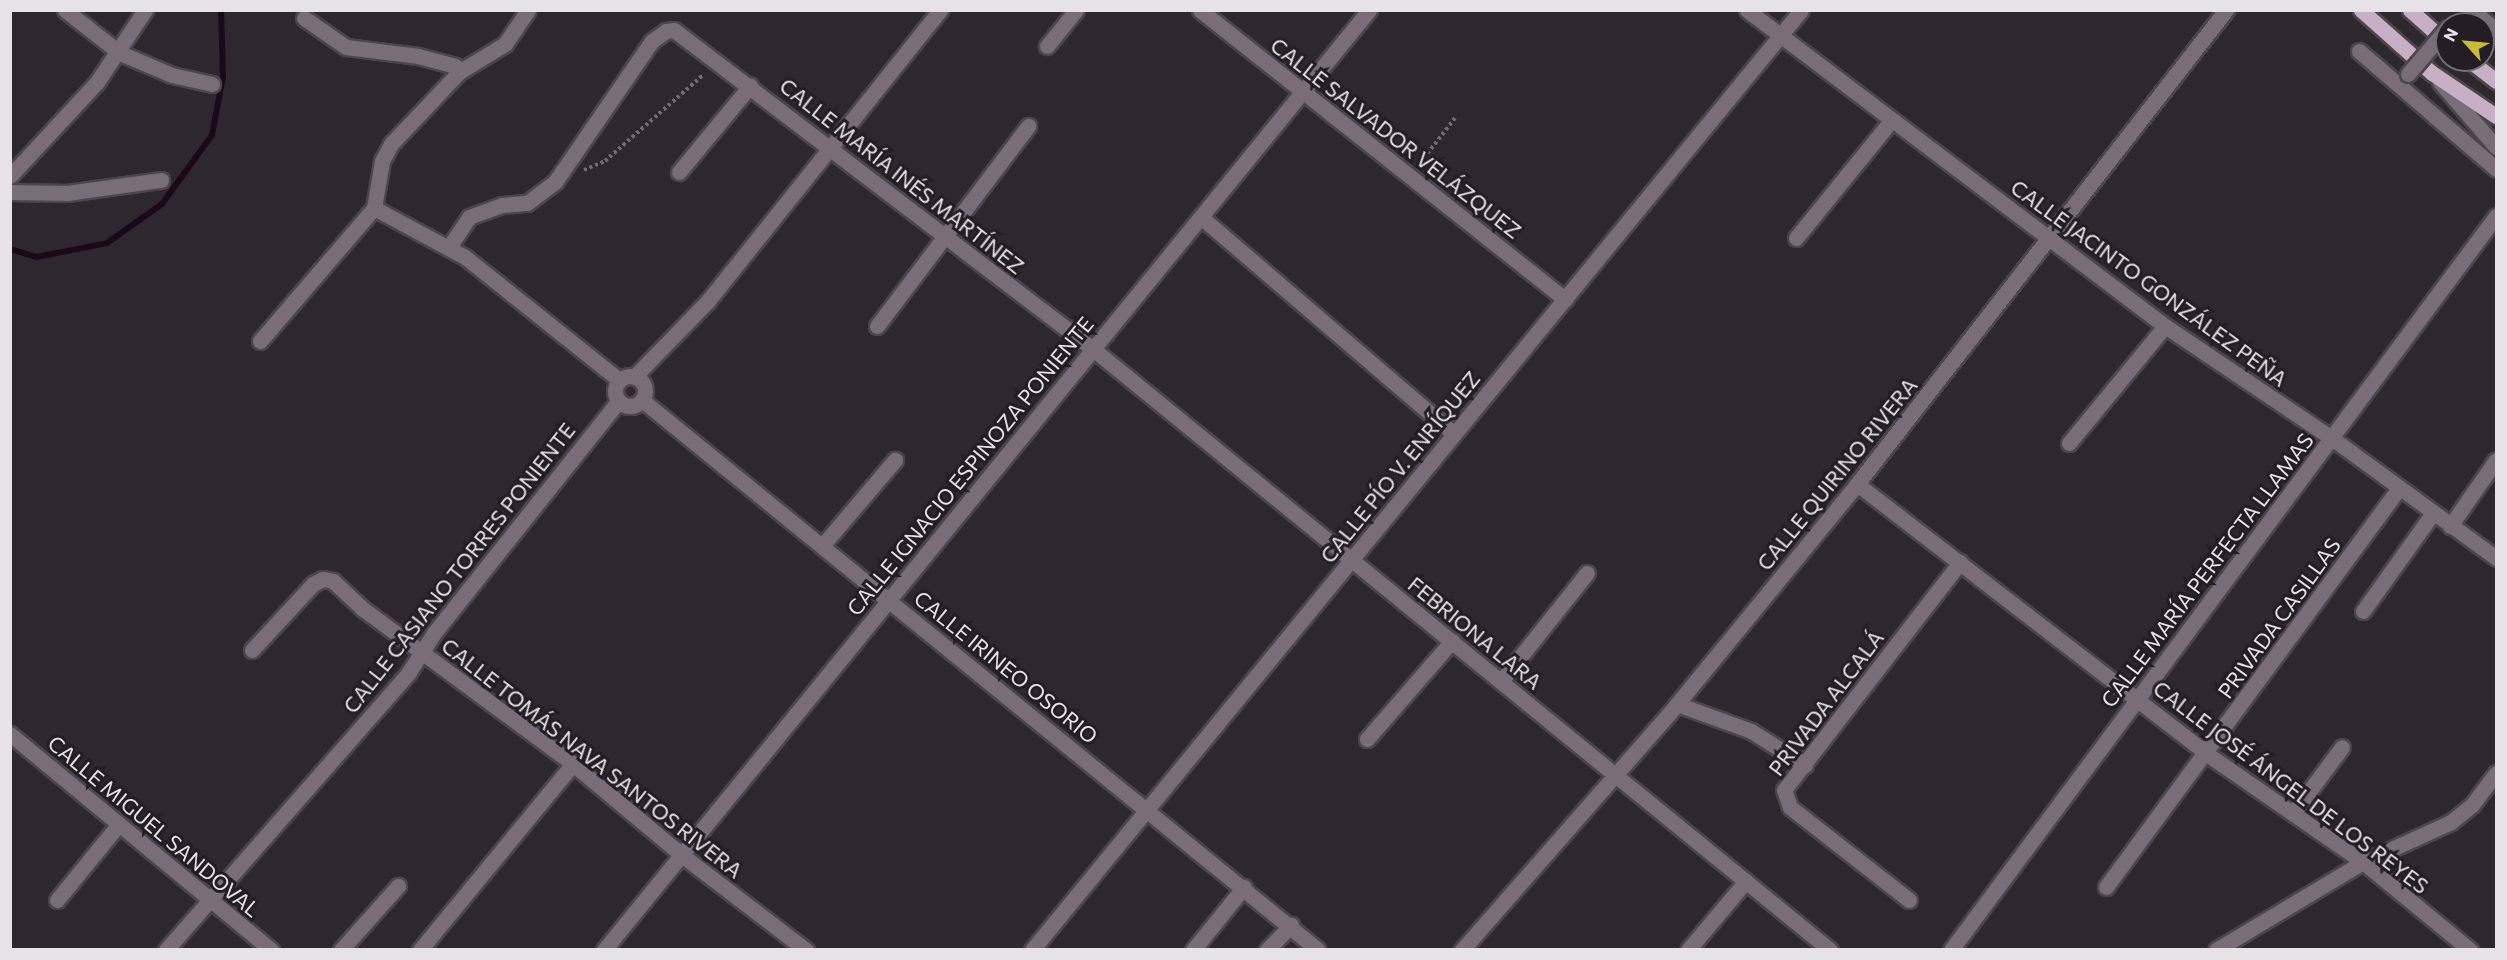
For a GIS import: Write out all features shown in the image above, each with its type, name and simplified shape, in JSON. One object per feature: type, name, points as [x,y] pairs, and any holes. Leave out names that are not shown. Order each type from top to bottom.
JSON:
[{"type":"main road","points":[[2361,10],[2432,73],[2496,116]]},
{"type":"main road","points":[[2410,10],[2435,32]]},
{"type":"street","points":[[65,10],[120,52],[172,75],[212,84]]},
{"type":"street","points":[[10,176],[120,52],[145,10]]},
{"type":"street","points":[[260,341],[374,208],[382,161],[391,144],[459,72],[505,44],[528,10]]},
{"type":"street","points":[[374,208],[449,247],[627,379],[644,387],[642,400],[630,407],[618,402],[614,391],[627,379],[707,302],[828,146],[940,10]]},
{"type":"street","points":[[1047,45],[1076,10]]},
{"type":"street","name":"CALLE SALVADOR VELÁZQUEZ","points":[[1200,10],[1565,298]]},
{"type":"street","name":"CALLE IGNACIO ESPINOZA PONIENTE","points":[[604,950],[683,856],[889,598],[1369,10]]},
{"type":"street","name":"CALLE JACINTO GONZÁLEZ PEÑA","points":[[1747,10],[1890,122],[2165,326],[2332,439],[2496,558]]},
{"type":"street","name":"CALLE PÍO V. ENRÍQUEZ","points":[[1032,950],[1802,10]]},
{"type":"street","name":"CALLE QUIRINO RIVERA","points":[[1462,950],[1677,704],[1857,484],[2226,10]]},
{"type":"street","points":[[2475,11],[2496,30]]},
{"type":"street","points":[[304,18],[346,47],[418,56],[455,66],[459,72]]},
{"type":"street","name":"CALLE MARÍA INÉS MARTÍNEZ","points":[[555,182],[652,42],[666,31],[686,37],[1093,349]]},
{"type":"street","points":[[2408,74],[2435,42]]},
{"type":"street","points":[[2359,51],[2496,169]]},
{"type":"street","points":[[2432,73],[2496,147]]},
{"type":"street","points":[[679,172],[750,86]]},
{"type":"street","points":[[1796,238],[1890,122]]},
{"type":"street","points":[[877,326],[943,234],[1028,126]]},
{"type":"street","points":[[10,192],[67,193],[161,180]]},
{"type":"street","points":[[449,247],[469,217],[502,205],[527,203],[555,182]]},
{"type":"street","name":"CALLE MARÍA PERFECTA LLAMAS","points":[[1950,950],[2496,216]]},
{"type":"street","points":[[1201,217],[1454,434]]},
{"type":"street","points":[[2069,444],[2165,326]]},
{"type":"street","name":"FEBRIONA LARA","points":[[1093,349],[1830,950]]},
{"type":"street","name":"CALLE IRINEO OSORIO","points":[[642,400],[1244,886],[1318,950]]},
{"type":"street","name":"CALLE CASIANO TORRES PONIENTE","points":[[166,950],[424,654],[434,633],[618,402]]},
{"type":"street","points":[[822,546],[895,460]]},
{"type":"street","points":[[2450,526],[2496,460]]},
{"type":"street","name":"CALLE JOSÉ ÁNGEL DE LOS REYES","points":[[1857,484],[2207,754],[2363,862],[2470,950]]},
{"type":"street","name":"PRIVADA CASILLAS","points":[[2106,887],[2207,754],[2399,488]]},
{"type":"street","points":[[2363,611],[2433,513]]},
{"type":"street","name":"PRIVADA ALCALÁ","points":[[1909,900],[1790,807],[1785,785],[1805,765],[1960,562]]},
{"type":"street","points":[[1501,681],[1587,573]]},
{"type":"street","name":"CALLE TOMÁS NAVA SANTOS RIVERA","points":[[252,650],[313,584],[323,579],[333,581],[363,609],[573,764],[683,856],[806,950]]},
{"type":"street","points":[[1367,739],[1452,641]]},
{"type":"street","points":[[1677,704],[1751,731],[1805,765]]},
{"type":"street","name":"CALLE MIGUEL SANDOVAL","points":[[10,734],[271,950]]},
{"type":"street","points":[[2293,813],[2342,747]]},
{"type":"street","points":[[420,950],[573,764]]},
{"type":"street","points":[[2216,950],[2363,862],[2451,822],[2472,805],[2496,773]]},
{"type":"street","points":[[57,900],[118,824]]},
{"type":"street","points":[[1688,950],[1746,881]]},
{"type":"street","points":[[341,950],[398,886]]},
{"type":"street","points":[[1193,950],[1244,886]]},
{"type":"street","points":[[1267,950],[1291,925]]},
{"type":"path","points":[[555,182],[605,161],[718,62]]},
{"type":"path","points":[[1410,176],[1455,118]]},
{"type":"waterway","points":[[10,249],[37,257],[107,243],[162,204],[212,135],[223,77],[221,10]]}]
